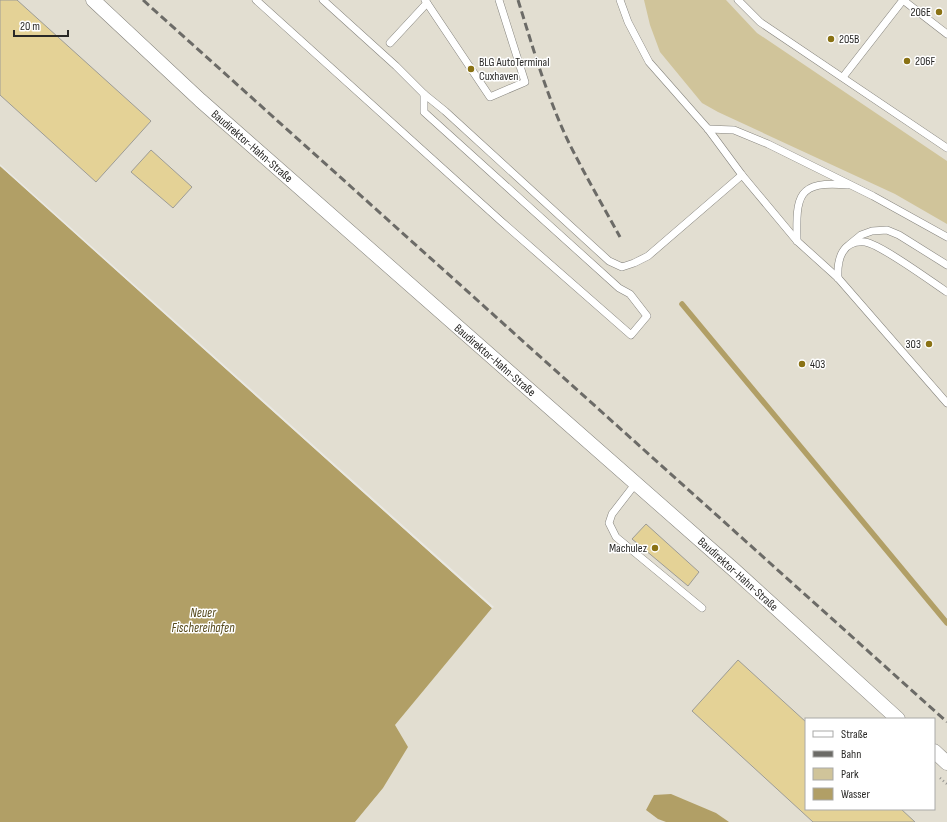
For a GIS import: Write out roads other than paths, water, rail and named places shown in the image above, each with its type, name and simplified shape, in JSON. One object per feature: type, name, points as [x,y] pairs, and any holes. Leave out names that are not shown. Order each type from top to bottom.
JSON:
[{"type":"street","name":"Baudirektor-Hahn-Straße","points":[[93,0],[200,100],[733,569],[897,718]]},
{"type":"street","points":[[935,752],[947,763]]},
{"type":"lane","points":[[256,0],[502,222],[631,334],[647,316],[630,294],[619,288],[424,112],[424,94]]},
{"type":"lane","points":[[323,0],[396,66],[424,94],[445,111],[609,261],[622,267],[648,256],[742,175]]},
{"type":"lane","points":[[390,43],[426,2],[490,97],[525,82],[499,0]]},
{"type":"lane","points":[[620,0],[628,22],[649,62],[708,129],[742,175],[797,241],[838,278],[947,403]]},
{"type":"lane","points":[[738,0],[760,22],[947,148]]},
{"type":"lane","points":[[843,77],[903,0],[947,34]]},
{"type":"lane","points":[[708,129],[734,130],[768,144],[854,186],[947,237]]},
{"type":"lane","points":[[797,241],[797,215],[799,201],[806,191],[816,185],[830,183],[854,186]]},
{"type":"lane","points":[[838,278],[837,267],[839,257],[845,248],[861,235],[872,231],[887,230],[899,235],[947,264]]},
{"type":"lane","points":[[845,248],[854,244],[866,242],[880,248],[947,292]]},
{"type":"lane","points":[[636,483],[612,514],[609,523],[616,537],[702,608]]},
{"type":"water","name":"Neuer Fischereihafen","points":[[0,166],[492,608],[395,725],[408,747],[383,788],[355,822],[0,822]]},
{"type":"water","points":[[671,794],[716,813],[729,822],[666,822],[658,819],[646,810],[654,795]]},
{"type":"waterway","points":[[682,304],[947,623]]},
{"type":"railway","points":[[143,0],[947,722]]},
{"type":"railway","points":[[518,0],[541,72],[561,126],[581,167],[620,237]]},
{"type":"place","name":"206E","points":[[939,12]]},
{"type":"place","name":"205B","points":[[831,39]]},
{"type":"place","name":"206F","points":[[907,61]]},
{"type":"place","name":"BLG AutoTerminal Cuxhaven","points":[[471,69]]},
{"type":"place","name":"303","points":[[929,344]]},
{"type":"place","name":"403","points":[[802,364]]},
{"type":"place","name":"Machulez","points":[[655,548]]}]
